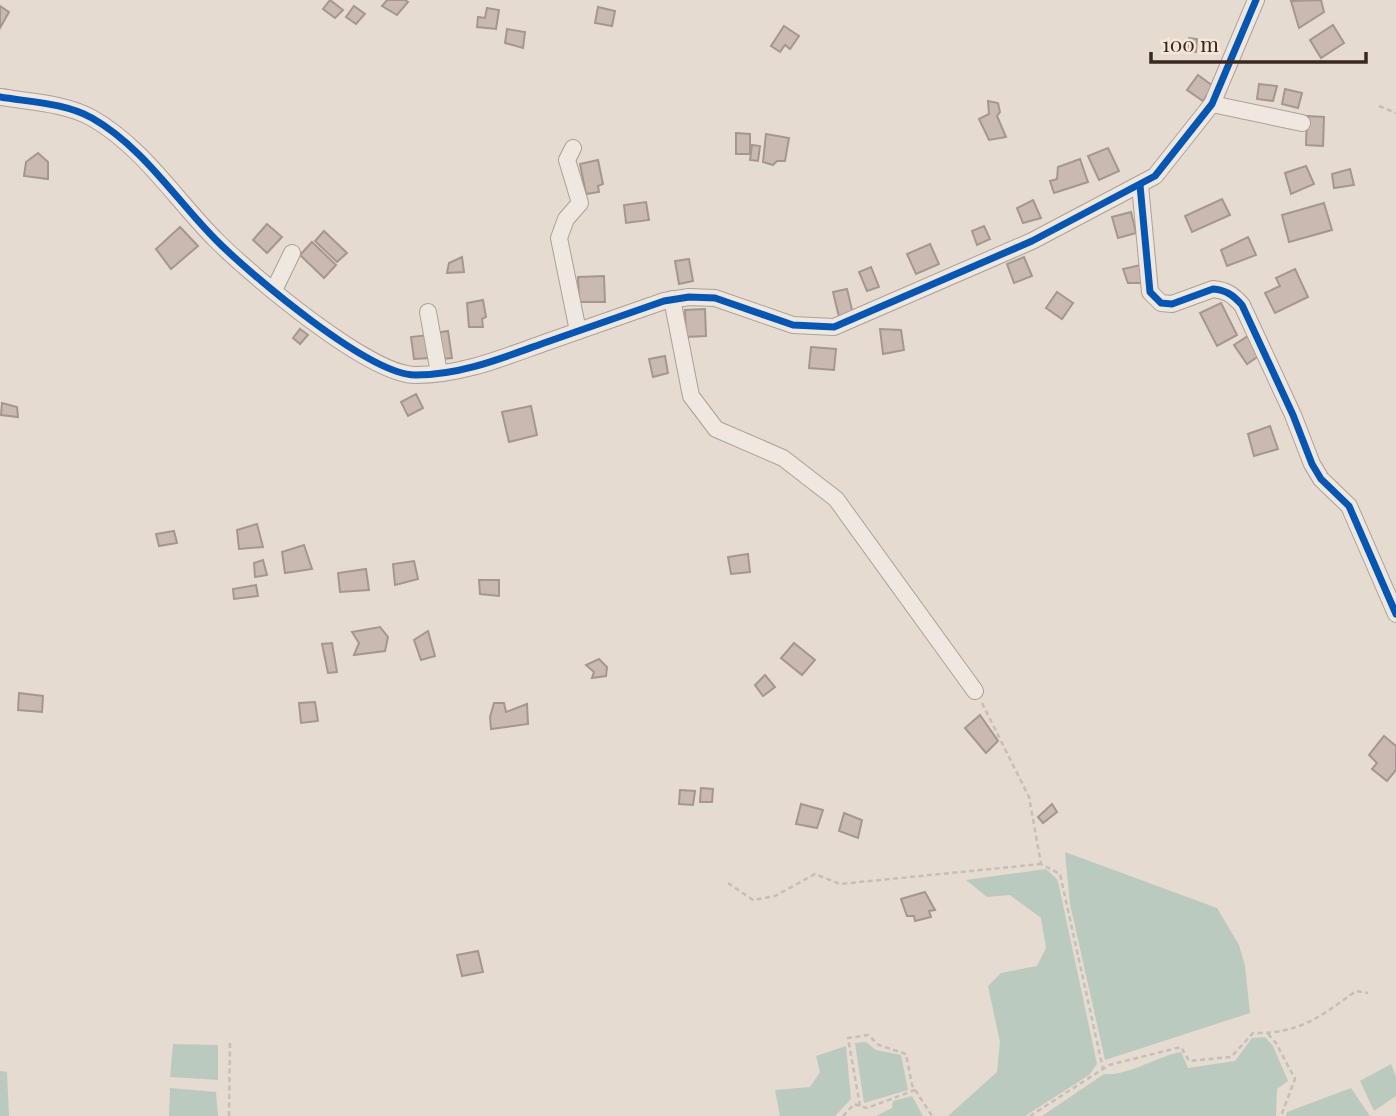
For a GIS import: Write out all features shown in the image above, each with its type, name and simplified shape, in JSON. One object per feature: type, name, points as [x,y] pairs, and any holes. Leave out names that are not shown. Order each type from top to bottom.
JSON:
[{"type":"street","points":[[0,97],[72,108],[113,131],[159,175],[217,242],[274,290],[360,355],[388,370],[414,376],[480,366],[672,299],[715,298],[793,325],[834,327],[1032,241],[1155,176],[1212,104],[1256,0]]},
{"type":"street","points":[[1212,104],[1302,123]]},
{"type":"street","points":[[573,148],[566,160],[580,203],[566,219],[559,238],[578,331]]},
{"type":"street","points":[[1140,184],[1150,292],[1161,303],[1172,304],[1219,289],[1231,293],[1242,305],[1293,415],[1312,464],[1321,480],[1349,506],[1396,614]]},
{"type":"street","points":[[274,290],[292,253]]},
{"type":"street","points":[[672,299],[691,396],[716,429],[783,458],[836,499],[975,691]]},
{"type":"street","points":[[428,312],[439,373]]},
{"type":"path","points":[[1379,106],[1396,113]]},
{"type":"path","points":[[975,691],[1030,797],[1041,864]]},
{"type":"path","points":[[727,883],[753,900],[775,896],[815,874],[840,884],[1041,864],[1060,874],[1103,1069]]},
{"type":"path","points":[[1030,1116],[1103,1069],[1181,1047],[1189,1061],[1231,1057],[1253,1033],[1268,1034],[1314,1022],[1356,991],[1368,993]]},
{"type":"path","points":[[1268,1034],[1276,1043],[1295,1079],[1281,1116]]},
{"type":"path","points":[[860,1106],[848,1038],[868,1035],[879,1045],[906,1054],[915,1090],[932,1116]]},
{"type":"path","points":[[229,1116],[230,1040]]},
{"type":"path","points":[[843,1116],[854,1104],[867,1108],[915,1090]]},
{"type":"shaded area","points":[[1065,852],[1217,908],[1239,945],[1245,966],[1250,1013],[1105,1060],[1070,904]]},
{"type":"shaded area","points":[[1046,869],[1057,879],[1059,886],[1097,1064],[1089,1075],[1025,1116],[948,1116],[997,1072],[1000,1042],[988,986],[1001,973],[1037,966],[1046,948],[1041,918],[1010,895],[987,897],[966,880]]},
{"type":"shaded area","points":[[1265,1037],[1273,1046],[1288,1081],[1277,1089],[1276,1116],[1042,1116],[1104,1074],[1123,1072],[1181,1052],[1188,1068],[1235,1061],[1252,1038]]},
{"type":"shaded area","points":[[866,1042],[876,1050],[901,1055],[908,1090],[864,1103],[855,1043]]},
{"type":"shaded area","points":[[173,1044],[218,1045],[218,1080],[170,1077]]},
{"type":"shaded area","points":[[846,1046],[851,1099],[835,1116],[780,1116],[775,1090],[810,1087],[820,1072],[816,1056]]},
{"type":"shaded area","points":[[1391,1064],[1396,1077],[1396,1096],[1374,1111],[1360,1081]]},
{"type":"shaded area","points":[[0,1071],[7,1072],[9,1116],[0,1116]]},
{"type":"shaded area","points":[[170,1088],[216,1092],[218,1116],[169,1116]]},
{"type":"shaded area","points":[[1351,1088],[1370,1116],[1286,1116],[1287,1112]]},
{"type":"shaded area","points":[[912,1096],[923,1116],[876,1116],[892,1108],[893,1101]]},
{"type":"building","points":[[330,0],[343,10],[335,18],[323,9]]},
{"type":"building","points":[[387,0],[408,2],[397,15],[382,6]]},
{"type":"building","points":[[1321,0],[1324,12],[1299,28],[1291,1]]},
{"type":"building","points":[[0,6],[9,12],[0,28]]},
{"type":"building","points":[[354,6],[365,14],[356,24],[346,17]]},
{"type":"building","points":[[598,7],[615,11],[612,26],[595,23]]},
{"type":"building","points":[[487,8],[499,10],[496,29],[477,27],[478,17],[485,18]]},
{"type":"building","points":[[1333,25],[1344,43],[1321,58],[1310,40]]},
{"type":"building","points":[[784,26],[799,36],[790,49],[785,45],[780,52],[771,46]]},
{"type":"building","points":[[507,29],[525,32],[523,48],[505,43]]},
{"type":"building","points":[[1189,38],[1197,39],[1196,52],[1187,51]]},
{"type":"building","points":[[1198,75],[1213,86],[1203,101],[1187,90]]},
{"type":"building","points":[[1259,84],[1277,86],[1273,101],[1257,99]]},
{"type":"building","points":[[1285,89],[1302,93],[1298,108],[1282,104]]},
{"type":"building","points":[[988,101],[998,103],[1000,112],[997,116],[1006,137],[989,140],[979,119],[989,114]]},
{"type":"building","points":[[1307,116],[1324,117],[1323,146],[1306,145]]},
{"type":"building","points":[[736,133],[750,134],[750,154],[736,154]]},
{"type":"building","points":[[766,134],[789,138],[785,161],[777,161],[773,165],[763,162]]},
{"type":"building","points":[[752,145],[760,146],[758,161],[750,160]]},
{"type":"building","points":[[1108,148],[1119,171],[1099,180],[1088,156]]},
{"type":"building","points":[[38,153],[48,162],[48,179],[24,176],[26,162]]},
{"type":"building","points":[[1080,159],[1088,182],[1054,193],[1050,181],[1057,179],[1058,167]]},
{"type":"building","points":[[598,160],[603,184],[598,186],[599,192],[586,194],[580,164]]},
{"type":"building","points":[[1306,166],[1314,184],[1291,194],[1285,173]]},
{"type":"building","points":[[1350,169],[1354,185],[1334,188],[1332,174]]},
{"type":"building","points":[[1222,199],[1230,215],[1192,232],[1185,216]]},
{"type":"building","points":[[1033,200],[1041,218],[1023,223],[1017,208]]},
{"type":"building","points":[[646,202],[649,220],[626,223],[624,205]]},
{"type":"building","points":[[1324,203],[1332,230],[1289,242],[1282,215]]},
{"type":"building","points":[[1131,212],[1136,233],[1118,238],[1112,217]]},
{"type":"building","points":[[267,224],[282,237],[267,253],[253,240]]},
{"type":"building","points":[[984,226],[990,239],[977,245],[972,231]]},
{"type":"building","points":[[180,227],[198,246],[171,269],[156,249]]},
{"type":"building","points":[[324,231],[347,253],[337,262],[315,241]]},
{"type":"building","points":[[1248,237],[1256,255],[1227,266],[1221,250]]},
{"type":"building","points":[[312,242],[336,265],[324,278],[300,255]]},
{"type":"building","points":[[930,244],[939,264],[916,274],[907,254]]},
{"type":"building","points":[[462,257],[464,272],[447,273],[449,263]]},
{"type":"building","points":[[1024,257],[1032,276],[1014,283],[1007,264]]},
{"type":"building","points":[[689,259],[693,281],[679,284],[675,261]]},
{"type":"building","points":[[1141,265],[1144,283],[1128,283],[1123,269]]},
{"type":"building","points":[[871,267],[879,287],[867,291],[859,272]]},
{"type":"building","points":[[1295,269],[1308,297],[1275,313],[1265,293],[1280,286],[1276,278]]},
{"type":"building","points":[[604,276],[605,302],[579,302],[578,277]]},
{"type":"building","points":[[847,289],[853,314],[839,317],[833,292]]},
{"type":"building","points":[[1057,292],[1073,303],[1062,319],[1046,308]]},
{"type":"building","points":[[483,300],[486,317],[482,319],[483,327],[469,327],[467,303]]},
{"type":"building","points":[[1221,303],[1237,335],[1217,346],[1200,313]]},
{"type":"building","points":[[705,309],[706,336],[686,337],[685,310]]},
{"type":"building","points":[[300,329],[308,335],[300,344],[293,338]]},
{"type":"building","points":[[880,329],[901,330],[904,350],[883,354]]},
{"type":"building","points":[[448,331],[452,358],[442,359],[434,333]]},
{"type":"building","points":[[1251,334],[1263,353],[1247,364],[1234,345]]},
{"type":"building","points":[[428,335],[431,358],[414,359],[411,337]]},
{"type":"building","points":[[811,347],[836,349],[834,370],[809,368]]},
{"type":"building","points":[[665,356],[668,373],[653,377],[649,359]]},
{"type":"building","points":[[416,394],[423,408],[408,416],[401,402]]},
{"type":"building","points":[[2,403],[17,407],[18,417],[1,415]]},
{"type":"building","points":[[531,406],[537,435],[509,442],[502,412]]},
{"type":"building","points":[[1270,426],[1278,449],[1254,456],[1248,434]]},
{"type":"building","points":[[257,524],[263,547],[239,549],[237,530]]},
{"type":"building","points":[[174,531],[177,543],[159,546],[156,534]]},
{"type":"building","points":[[304,545],[312,569],[285,573],[282,552]]},
{"type":"building","points":[[748,554],[750,572],[731,574],[728,557]]},
{"type":"building","points":[[263,560],[267,575],[255,577],[254,563]]},
{"type":"building","points":[[414,561],[418,579],[395,585],[393,564]]},
{"type":"building","points":[[366,569],[369,590],[340,592],[338,573]]},
{"type":"building","points":[[479,580],[499,580],[499,596],[480,594]]},
{"type":"building","points":[[256,585],[258,596],[234,599],[233,589]]},
{"type":"building","points":[[380,627],[388,637],[385,651],[354,655],[359,643],[352,632]]},
{"type":"building","points":[[428,631],[435,656],[421,660],[414,640]]},
{"type":"building","points":[[332,643],[337,672],[328,673],[322,644]]},
{"type":"building","points":[[794,643],[815,660],[802,675],[781,658]]},
{"type":"building","points":[[599,659],[607,667],[606,676],[592,678],[594,672],[586,665]]},
{"type":"building","points":[[765,675],[775,687],[763,696],[755,685]]},
{"type":"building","points":[[19,693],[43,696],[42,712],[18,710]]},
{"type":"building","points":[[315,702],[318,721],[301,723],[299,703]]},
{"type":"building","points":[[494,703],[504,703],[506,712],[527,704],[528,724],[491,729],[490,717]]},
{"type":"building","points":[[980,715],[998,741],[986,753],[965,728]]},
{"type":"building","points":[[1384,736],[1396,746],[1396,770],[1387,781],[1372,769],[1377,763],[1369,755]]},
{"type":"building","points":[[701,788],[713,789],[712,802],[700,802]]},
{"type":"building","points":[[680,790],[695,791],[693,805],[679,804]]},
{"type":"building","points":[[801,804],[823,810],[817,828],[796,824]]},
{"type":"building","points":[[1052,804],[1057,812],[1043,823],[1038,817]]},
{"type":"building","points":[[844,813],[862,820],[858,838],[839,831]]},
{"type":"building","points":[[925,892],[935,910],[929,911],[931,917],[915,921],[914,916],[907,916],[901,899]]},
{"type":"building","points":[[478,951],[483,972],[462,976],[457,955]]},
{"type":"cycle path","points":[[0,97],[59,106],[92,118],[143,159],[233,256],[312,321],[370,359],[396,371],[416,375],[433,374],[481,365],[664,301],[689,297],[715,298],[793,325],[834,327],[1032,241],[1155,176],[1212,104],[1256,0]]},
{"type":"cycle path","points":[[1140,185],[1150,292],[1161,303],[1172,304],[1213,289],[1229,294],[1242,305],[1293,415],[1312,464],[1321,479],[1349,506],[1396,614]]}]
